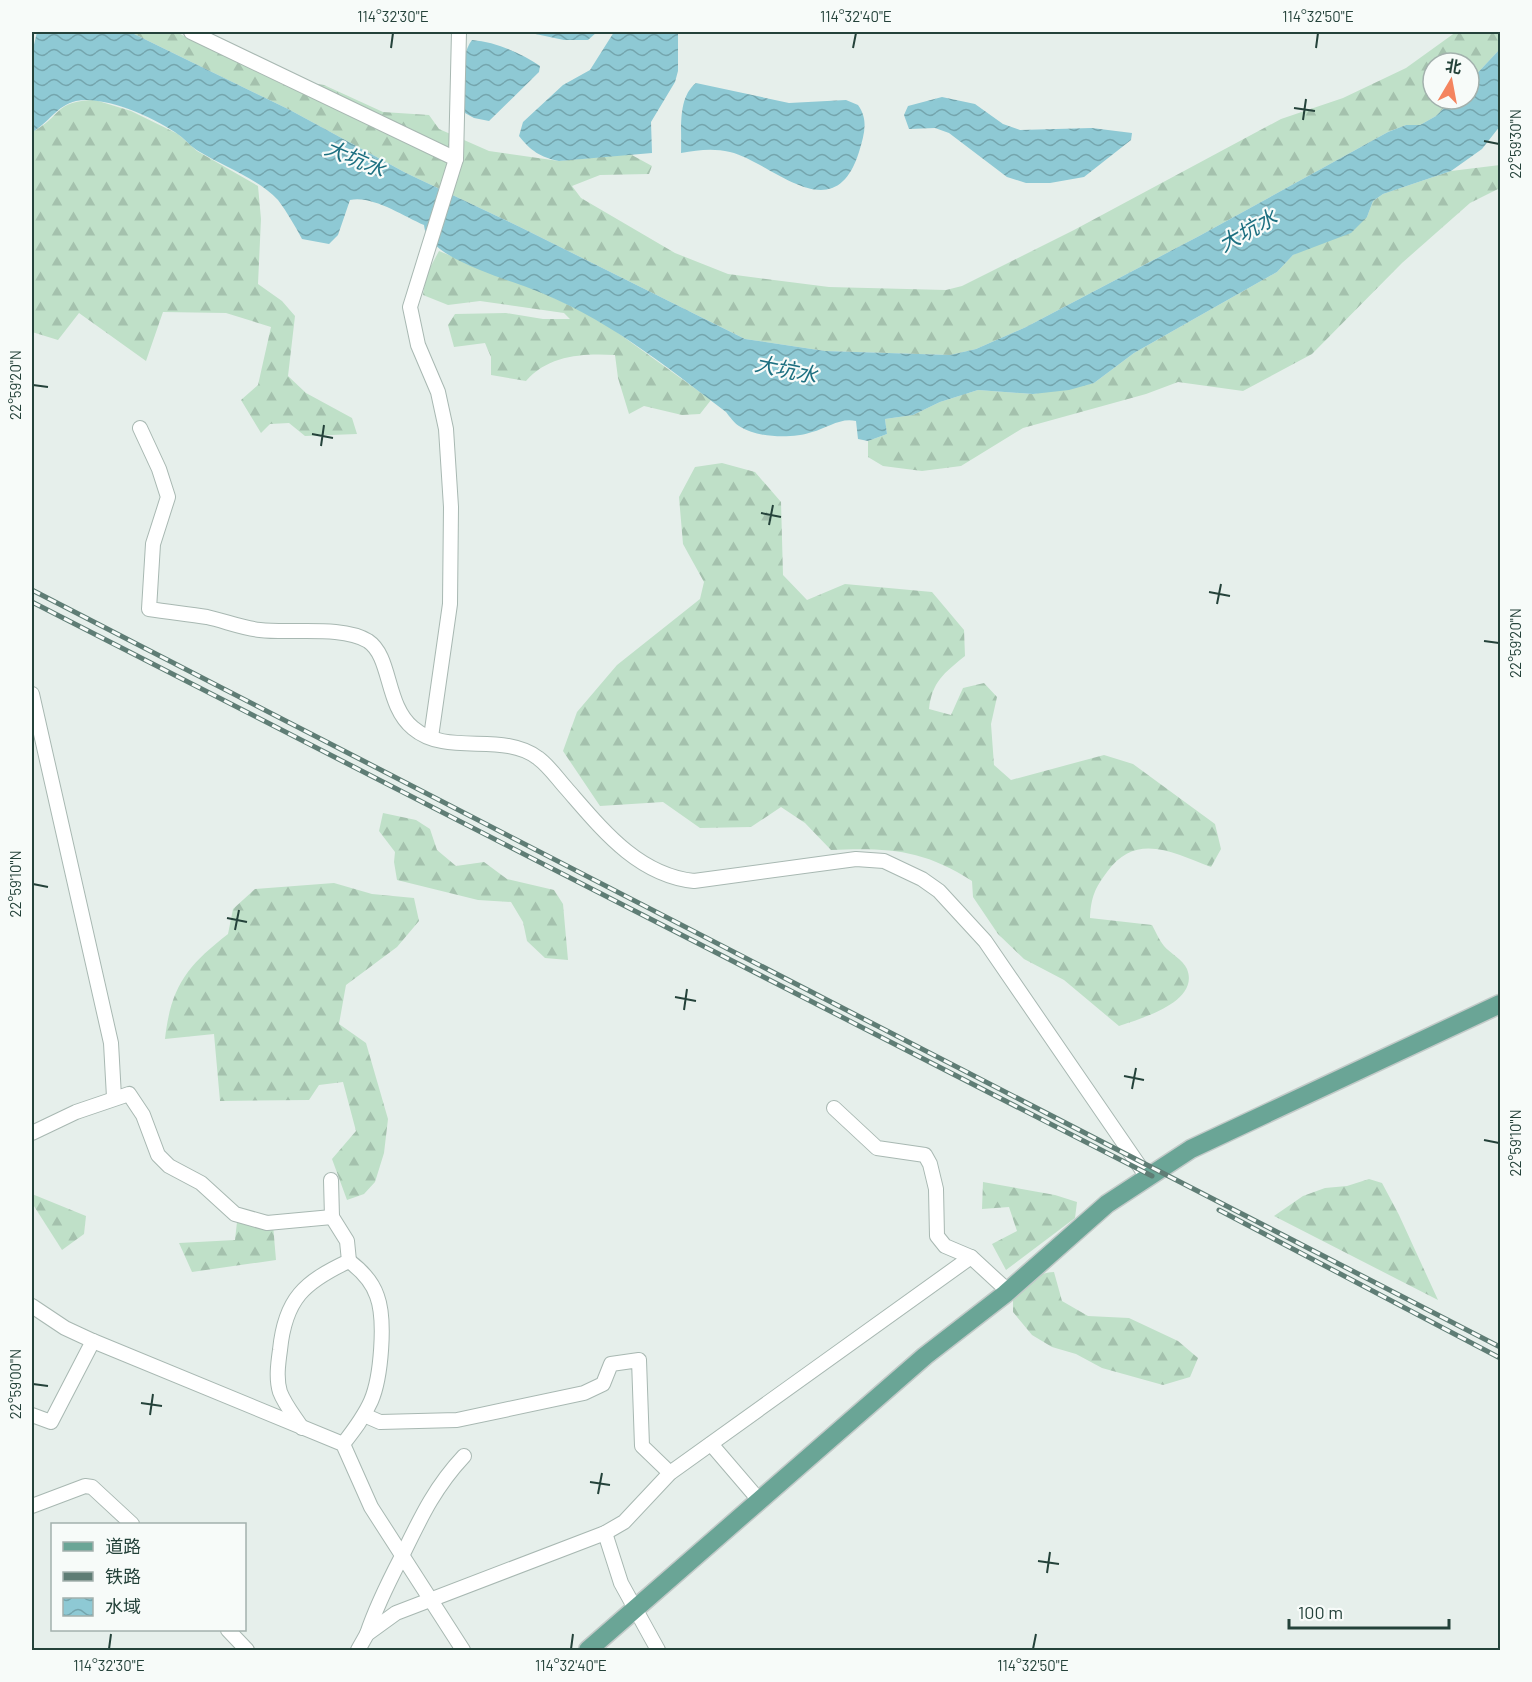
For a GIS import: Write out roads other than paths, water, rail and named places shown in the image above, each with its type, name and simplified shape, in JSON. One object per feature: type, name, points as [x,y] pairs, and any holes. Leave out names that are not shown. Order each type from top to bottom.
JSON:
[{"type":"main road","points":[[588,1650],[925,1356],[1008,1291],[1107,1204],[1191,1149],[1500,1004]]},
{"type":"street","points":[[191,32],[454,166]]},
{"type":"street","points":[[431,737],[450,604],[451,507],[446,429],[438,392],[418,345],[410,307],[423,258],[454,166],[459,32]]},
{"type":"street","points":[[140,428],[159,469],[168,497],[153,544],[149,609],[208,617],[260,630],[351,635],[367,641],[382,657],[390,692],[403,717],[413,729],[431,737],[471,744],[516,747],[537,757],[611,838],[649,868],[675,879],[694,881],[856,859],[884,861],[922,879],[939,891],[985,941],[1147,1177]]},
{"type":"street","points":[[32,694],[111,1043],[114,1097]]},
{"type":"street","points":[[32,1133],[114,1097],[129,1094],[143,1115],[158,1155],[169,1166],[201,1183],[235,1214],[267,1223],[333,1216]]},
{"type":"street","points":[[834,1108],[877,1148],[925,1155],[930,1164],[936,1189],[937,1236],[945,1246],[971,1257],[1008,1291]]},
{"type":"street","points":[[331,1180],[333,1216],[346,1241],[349,1261],[369,1280],[378,1297],[381,1313],[379,1364],[372,1399],[343,1444]]},
{"type":"street","points":[[367,1634],[396,1613],[605,1533],[624,1522],[670,1473],[971,1257]]},
{"type":"street","points":[[302,1428],[280,1392],[278,1371],[285,1319],[291,1304],[303,1288],[320,1274],[349,1261]]},
{"type":"street","points":[[32,1306],[65,1328],[93,1341],[343,1444],[371,1507],[463,1650]]},
{"type":"street","points":[[32,1415],[51,1422],[93,1341]]},
{"type":"street","points":[[363,1415],[380,1422],[457,1419],[584,1393],[603,1384],[611,1364],[639,1360],[642,1446],[670,1473]]},
{"type":"street","points":[[711,1444],[759,1500]]},
{"type":"street","points":[[358,1650],[367,1634],[377,1604],[419,1517],[441,1481],[464,1456]]},
{"type":"street","points":[[32,1506],[85,1486],[92,1486],[131,1523]]},
{"type":"street","points":[[605,1533],[621,1583],[658,1650]]},
{"type":"street","points":[[230,1631],[247,1650]]},
{"type":"water","name":"大坑水","points":[[37,32],[130,32],[290,110],[406,173],[745,339],[825,351],[950,355],[976,349],[1026,327],[1201,235],[1388,132],[1406,125],[1420,125],[1441,111],[1481,111],[1481,69],[1500,49],[1500,126],[1482,149],[1451,171],[1383,194],[1373,201],[1367,217],[1351,233],[1293,255],[1277,272],[1134,353],[1094,383],[1069,390],[1033,394],[978,390],[940,402],[913,415],[885,419],[887,434],[868,441],[858,439],[856,421],[850,420],[804,434],[785,436],[765,435],[746,430],[656,359],[608,327],[556,299],[484,272],[451,256],[437,247],[428,236],[424,225],[378,203],[359,199],[350,200],[338,235],[329,244],[302,239],[278,200],[261,186],[197,150],[169,128],[129,109],[101,101],[76,101],[63,106],[32,132],[32,53]]},
{"type":"water","points":[[526,32],[597,32],[588,40],[564,40]]},
{"type":"water","points":[[614,32],[678,32],[678,71],[675,82],[651,122],[652,153],[559,161],[536,153],[519,136],[523,122],[563,85],[590,70]]},
{"type":"water","points":[[472,40],[508,49],[540,66],[539,72],[489,121],[474,118],[465,113],[464,65]]},
{"type":"water","points":[[696,83],[789,103],[846,100],[858,105],[864,116],[864,134],[859,152],[848,175],[834,187],[818,190],[801,186],[747,158],[730,152],[706,150],[681,153],[683,106],[690,89]]},
{"type":"water","points":[[942,97],[975,104],[1003,124],[1020,130],[1092,128],[1132,133],[1131,140],[1084,177],[1050,183],[1026,183],[1007,177],[949,133],[935,128],[909,129],[904,115],[908,106]]},
{"type":"railway","points":[[32,590],[1500,1347]]},
{"type":"railway","points":[[32,602],[1152,1176]]},
{"type":"railway","points":[[1219,1210],[1500,1358]]}]
